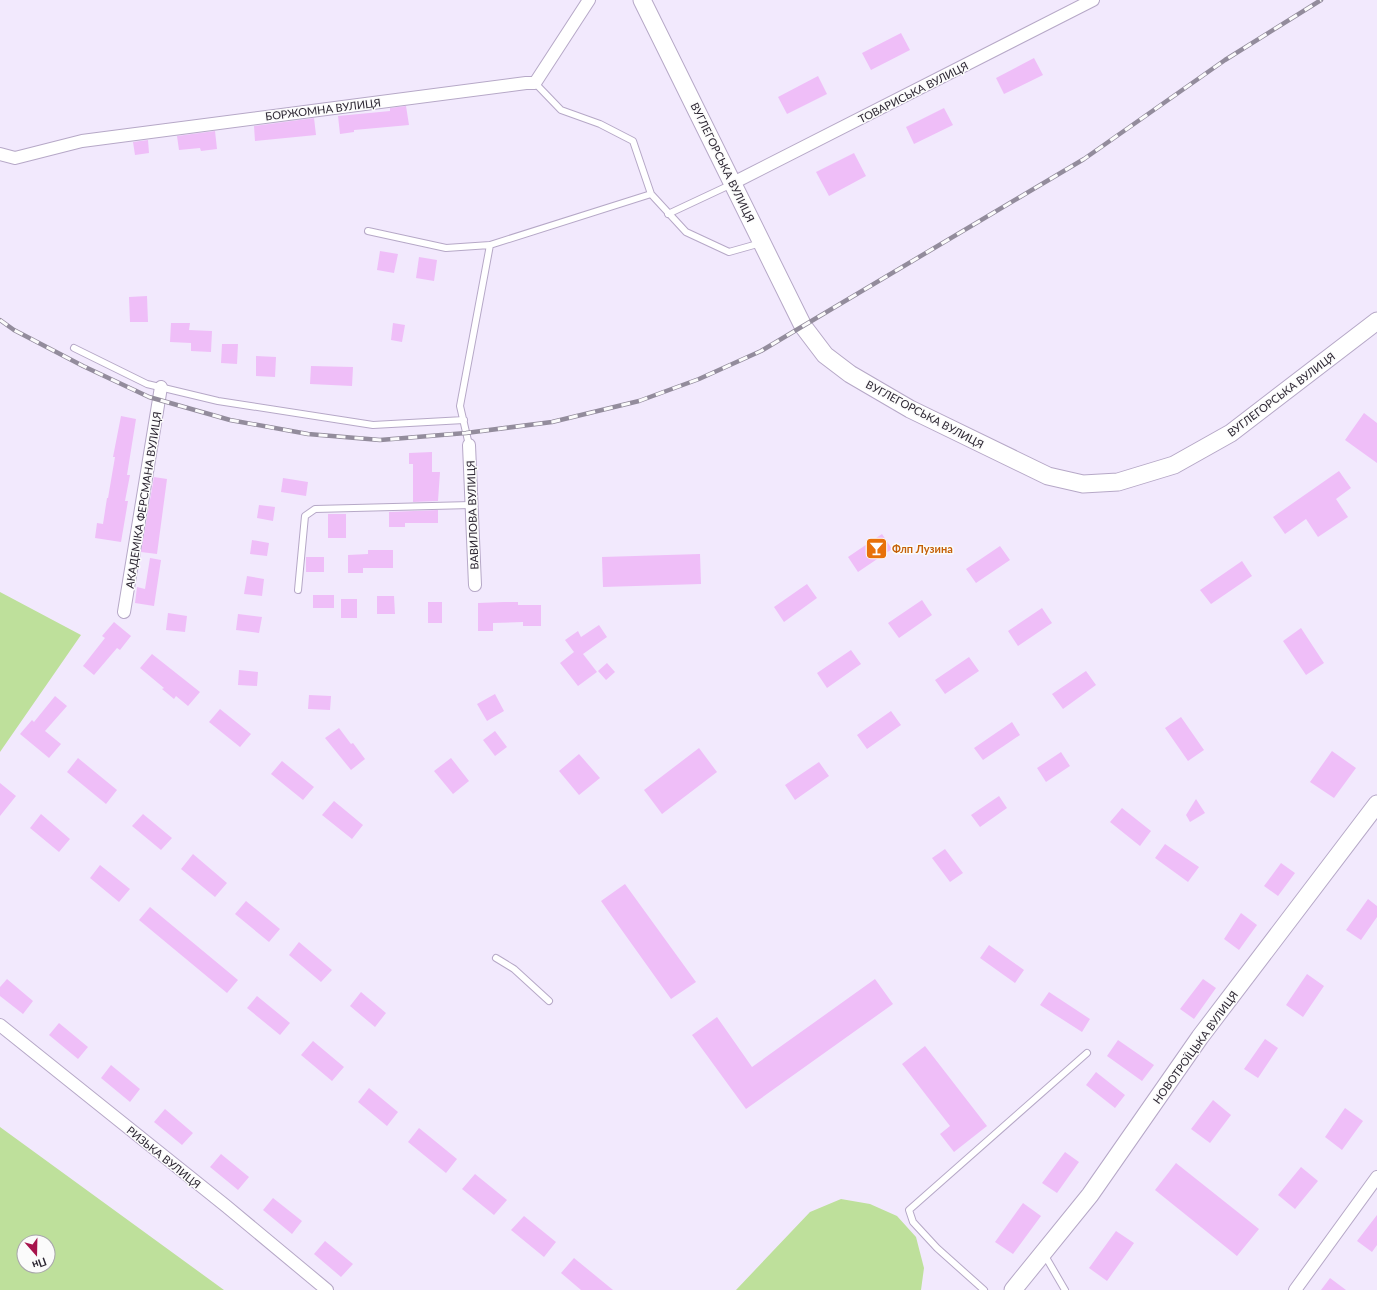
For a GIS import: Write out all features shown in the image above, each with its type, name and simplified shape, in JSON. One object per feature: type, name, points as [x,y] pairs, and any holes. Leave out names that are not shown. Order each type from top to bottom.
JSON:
[{"type":"main road","name":"ВУГЛЕГОРСЬКА ВУЛИЦЯ","points":[[642,0],[803,326],[825,355],[850,374],[910,409],[1048,476],[1083,484],[1118,482],[1174,465],[1231,433],[1377,321]]},
{"type":"main road","name":"НОВОТРОЇЦЬКА ВУЛИЦЯ","points":[[1013,1290],[1090,1195],[1200,1037],[1377,804]]},
{"type":"street","points":[[535,83],[589,0]]},
{"type":"street","name":"ТОВАРИСЬКА ВУЛИЦЯ","points":[[733,183],[1093,0]]},
{"type":"street","name":"БОРЖОМНА ВУЛИЦЯ","points":[[0,154],[15,158],[82,141],[535,83]]},
{"type":"street","name":"АКАДЕМІКА ФЕРСМАНА ВУЛИЦЯ","points":[[124,612],[161,387]]},
{"type":"street","name":"ВАВИЛОВА ВУЛИЦЯ","points":[[469,445],[475,585]]},
{"type":"street","name":"РИЗЬКА ВУЛИЦЯ","points":[[0,1025],[226,1206],[327,1290]]},
{"type":"street","points":[[1295,1290],[1377,1177]]},
{"type":"lane","points":[[535,83],[561,110],[600,124],[633,141],[651,194],[686,232],[729,252],[763,243]]},
{"type":"lane","points":[[668,214],[733,183]]},
{"type":"lane","points":[[368,231],[446,248],[490,245],[651,194]]},
{"type":"lane","points":[[469,445],[460,406],[490,245]]},
{"type":"lane","points":[[74,348],[148,384],[218,401],[373,425],[464,420]]},
{"type":"lane","points":[[298,590],[305,516],[315,509],[471,505]]},
{"type":"lane","points":[[496,958],[514,969],[549,1001]]},
{"type":"lane","points":[[984,1290],[937,1248],[913,1222],[910,1210],[1087,1053]]},
{"type":"lane","points":[[1043,1253],[1065,1290]]},
{"type":"green space","points":[[0,592],[81,635],[0,752]]},
{"type":"green space","points":[[0,1127],[224,1290],[0,1290]]},
{"type":"green space","points":[[841,1199],[870,1204],[897,1216],[916,1237],[924,1268],[921,1290],[736,1290],[810,1212]]},
{"type":"building","points":[[901,33],[910,50],[871,70],[862,53]]},
{"type":"building","points":[[1034,58],[1043,75],[1004,94],[996,78]]},
{"type":"building","points":[[818,76],[827,94],[787,114],[778,97]]},
{"type":"building","points":[[406,106],[409,125],[354,130],[354,132],[340,134],[338,116],[390,111],[390,108]]},
{"type":"building","points":[[944,108],[953,125],[914,144],[906,127]]},
{"type":"building","points":[[314,118],[316,135],[255,141],[254,126]]},
{"type":"building","points":[[215,131],[217,149],[201,151],[200,148],[179,150],[177,136]]},
{"type":"building","points":[[148,140],[149,153],[135,155],[133,142]]},
{"type":"building","points":[[854,153],[866,176],[829,196],[816,172]]},
{"type":"building","points":[[380,251],[398,254],[394,273],[377,270]]},
{"type":"building","points":[[419,257],[437,260],[434,281],[416,278]]},
{"type":"building","points":[[147,296],[148,322],[130,322],[129,297]]},
{"type":"building","points":[[171,323],[190,323],[189,330],[212,331],[211,352],[191,351],[191,343],[170,342]]},
{"type":"building","points":[[393,323],[405,325],[402,342],[391,340]]},
{"type":"building","points":[[222,344],[238,344],[237,364],[221,363]]},
{"type":"building","points":[[256,356],[276,357],[275,377],[256,376]]},
{"type":"building","points":[[311,366],[353,367],[352,386],[310,384]]},
{"type":"building","points":[[1364,413],[1377,423],[1377,463],[1345,440]]},
{"type":"building","points":[[121,416],[136,419],[127,475],[130,475],[125,501],[128,501],[121,542],[95,538],[97,523],[103,524]]},
{"type":"building","points":[[432,452],[432,472],[440,472],[438,501],[413,502],[413,464],[409,464],[409,453]]},
{"type":"building","points":[[1339,471],[1351,488],[1336,499],[1348,517],[1318,537],[1306,519],[1285,534],[1273,517]]},
{"type":"building","points":[[154,477],[167,479],[157,554],[141,552]]},
{"type":"building","points":[[283,478],[308,482],[306,496],[281,492]]},
{"type":"building","points":[[259,505],[275,507],[273,521],[257,518]]},
{"type":"building","points":[[438,510],[438,523],[405,523],[405,527],[389,527],[389,512]]},
{"type":"building","points":[[328,514],[346,514],[346,538],[328,538]]},
{"type":"building","points":[[882,534],[892,549],[858,572],[848,557]]},
{"type":"building","points":[[252,540],[269,543],[267,556],[250,554]]},
{"type":"building","points":[[1000,546],[1010,560],[976,583],[966,569]]},
{"type":"building","points":[[368,550],[393,550],[393,568],[363,568],[363,573],[348,573],[348,555],[368,554]]},
{"type":"building","points":[[700,554],[701,584],[603,587],[602,557]]},
{"type":"building","points":[[306,557],[324,557],[324,572],[306,572]]},
{"type":"building","points":[[150,558],[161,560],[154,606],[135,603],[137,587],[145,589]]},
{"type":"building","points":[[1242,561],[1252,576],[1211,604],[1200,590]]},
{"type":"building","points":[[247,576],[264,579],[262,596],[244,594]]},
{"type":"building","points":[[807,584],[817,598],[784,622],[774,607]]},
{"type":"building","points":[[313,595],[334,595],[334,608],[313,608]]},
{"type":"building","points":[[377,596],[394,596],[395,614],[377,614]]},
{"type":"building","points":[[341,599],[357,599],[357,618],[341,618]]},
{"type":"building","points":[[922,600],[932,615],[899,638],[888,623]]},
{"type":"building","points":[[428,602],[442,602],[442,623],[428,623]]},
{"type":"building","points":[[518,602],[518,605],[541,605],[541,626],[523,626],[523,622],[493,623],[493,631],[478,631],[478,603]]},
{"type":"building","points":[[1042,608],[1052,623],[1018,646],[1008,631]]},
{"type":"building","points":[[168,613],[187,616],[185,632],[166,630]]},
{"type":"building","points":[[238,614],[262,617],[259,633],[236,630]]},
{"type":"building","points":[[114,622],[131,636],[120,650],[117,648],[94,675],[83,666],[105,638],[102,636]]},
{"type":"building","points":[[599,625],[607,637],[583,654],[597,672],[578,686],[560,663],[574,652],[565,640],[578,631],[581,637]]},
{"type":"building","points":[[1301,628],[1324,663],[1306,675],[1283,641]]},
{"type":"building","points":[[851,650],[861,664],[827,688],[817,673]]},
{"type":"building","points":[[152,654],[200,692],[188,706],[176,696],[174,699],[162,689],[164,688],[140,668]]},
{"type":"building","points":[[969,657],[979,671],[945,694],[935,680]]},
{"type":"building","points":[[607,663],[615,672],[606,680],[598,671]]},
{"type":"building","points":[[239,670],[258,672],[257,686],[238,685]]},
{"type":"building","points":[[1086,671],[1096,685],[1063,709],[1052,694]]},
{"type":"building","points":[[495,694],[504,711],[487,721],[477,704]]},
{"type":"building","points":[[309,695],[331,696],[330,710],[308,709]]},
{"type":"building","points":[[55,696],[67,706],[45,731],[61,744],[49,758],[20,734],[32,720],[34,722]]},
{"type":"building","points":[[220,709],[251,734],[240,747],[209,722]]},
{"type":"building","points":[[891,711],[901,725],[867,749],[857,735]]},
{"type":"building","points":[[1181,717],[1204,750],[1188,761],[1165,728]]},
{"type":"building","points":[[1012,722],[1020,735],[983,760],[974,748]]},
{"type":"building","points":[[339,728],[365,759],[351,770],[325,738]]},
{"type":"building","points":[[495,731],[507,747],[495,756],[483,740]]},
{"type":"building","points":[[699,748],[717,772],[662,814],[644,790]]},
{"type":"building","points":[[1332,751],[1356,768],[1334,798],[1310,782]]},
{"type":"building","points":[[1061,752],[1070,766],[1046,782],[1037,768]]},
{"type":"building","points":[[579,754],[600,778],[579,795],[559,771]]},
{"type":"building","points":[[78,758],[117,790],[106,804],[67,772]]},
{"type":"building","points":[[451,758],[469,781],[453,794],[434,771]]},
{"type":"building","points":[[282,761],[314,787],[303,800],[271,774]]},
{"type":"building","points":[[819,762],[829,776],[795,800],[785,785]]},
{"type":"building","points":[[0,783],[16,796],[0,816]]},
{"type":"building","points":[[999,796],[1007,808],[980,827],[971,815]]},
{"type":"building","points":[[1196,799],[1205,813],[1190,822],[1186,815]]},
{"type":"building","points":[[334,801],[363,825],[352,839],[322,815]]},
{"type":"building","points":[[1122,808],[1151,831],[1140,846],[1110,822]]},
{"type":"building","points":[[41,814],[70,839],[59,852],[30,828]]},
{"type":"building","points":[[143,814],[172,838],[161,850],[132,826]]},
{"type":"building","points":[[1165,844],[1199,867],[1188,882],[1155,858]]},
{"type":"building","points":[[945,849],[963,873],[950,882],[932,858]]},
{"type":"building","points":[[193,854],[227,883],[215,897],[181,869]]},
{"type":"building","points":[[1281,863],[1295,873],[1278,896],[1264,886]]},
{"type":"building","points":[[100,865],[130,889],[119,902],[90,878]]},
{"type":"building","points":[[625,884],[696,982],[671,999],[601,901]]},
{"type":"building","points":[[1368,899],[1377,906],[1377,917],[1361,940],[1346,930]]},
{"type":"building","points":[[246,901],[280,929],[269,942],[235,914]]},
{"type":"building","points":[[150,907],[238,980],[227,993],[139,920]]},
{"type":"building","points":[[1241,913],[1257,925],[1239,950],[1224,939]]},
{"type":"building","points":[[299,942],[332,970],[321,982],[289,955]]},
{"type":"building","points":[[989,945],[1024,970],[1015,983],[980,958]]},
{"type":"building","points":[[1307,974],[1324,986],[1303,1017],[1286,1005]]},
{"type":"building","points":[[7,979],[33,1001],[23,1014],[0,996],[0,987]]},
{"type":"building","points":[[875,979],[893,1004],[746,1109],[692,1035],[717,1017],[752,1067]]},
{"type":"building","points":[[1203,979],[1216,988],[1194,1019],[1180,1009]]},
{"type":"building","points":[[361,992],[386,1013],[375,1027],[350,1006]]},
{"type":"building","points":[[1049,992],[1090,1019],[1082,1032],[1040,1005]]},
{"type":"building","points":[[257,996],[290,1023],[280,1035],[247,1008]]},
{"type":"building","points":[[59,1023],[88,1047],[78,1059],[49,1035]]},
{"type":"building","points":[[1265,1039],[1278,1048],[1258,1078],[1244,1069]]},
{"type":"building","points":[[1118,1040],[1154,1065],[1142,1081],[1107,1056]]},
{"type":"building","points":[[313,1041],[344,1067],[332,1081],[301,1055]]},
{"type":"building","points":[[925,1046],[987,1126],[954,1152],[940,1134],[950,1126],[902,1064]]},
{"type":"building","points":[[111,1065],[140,1089],[130,1102],[101,1078]]},
{"type":"building","points":[[1096,1072],[1125,1095],[1115,1108],[1086,1085]]},
{"type":"building","points":[[369,1088],[398,1112],[387,1126],[358,1102]]},
{"type":"building","points":[[1213,1100],[1231,1115],[1210,1143],[1191,1129]]},
{"type":"building","points":[[1345,1108],[1363,1121],[1342,1150],[1325,1137]]},
{"type":"building","points":[[165,1109],[193,1133],[182,1145],[154,1122]]},
{"type":"building","points":[[419,1128],[457,1159],[446,1173],[408,1142]]},
{"type":"building","points":[[1065,1152],[1079,1162],[1057,1193],[1042,1183]]},
{"type":"building","points":[[221,1154],[249,1177],[238,1190],[210,1167]]},
{"type":"building","points":[[1176,1163],[1259,1229],[1237,1256],[1155,1190]]},
{"type":"building","points":[[1301,1167],[1318,1181],[1295,1209],[1278,1195]]},
{"type":"building","points":[[475,1174],[507,1200],[494,1215],[462,1189]]},
{"type":"building","points":[[273,1198],[302,1221],[292,1234],[263,1210]]},
{"type":"building","points":[[1023,1203],[1041,1216],[1013,1254],[995,1242]]},
{"type":"building","points":[[1377,1215],[1377,1245],[1372,1252],[1357,1241]]},
{"type":"building","points":[[524,1216],[556,1242],[544,1257],[511,1230]]},
{"type":"building","points":[[1116,1231],[1134,1243],[1107,1281],[1089,1268]]},
{"type":"building","points":[[325,1241],[353,1264],[341,1277],[314,1254]]},
{"type":"building","points":[[574,1258],[613,1290],[581,1290],[561,1273]]},
{"type":"building","points":[[1330,1278],[1346,1290],[1321,1290]]},
{"type":"railway","points":[[0,320],[14,330],[83,366],[149,397],[230,420],[308,434],[380,440],[466,433],[552,422],[639,401],[699,379],[761,351],[1084,159],[1225,60],[1321,0]]},
{"type":"place","name":"Флп Лузина","points":[[876,548]]}]
